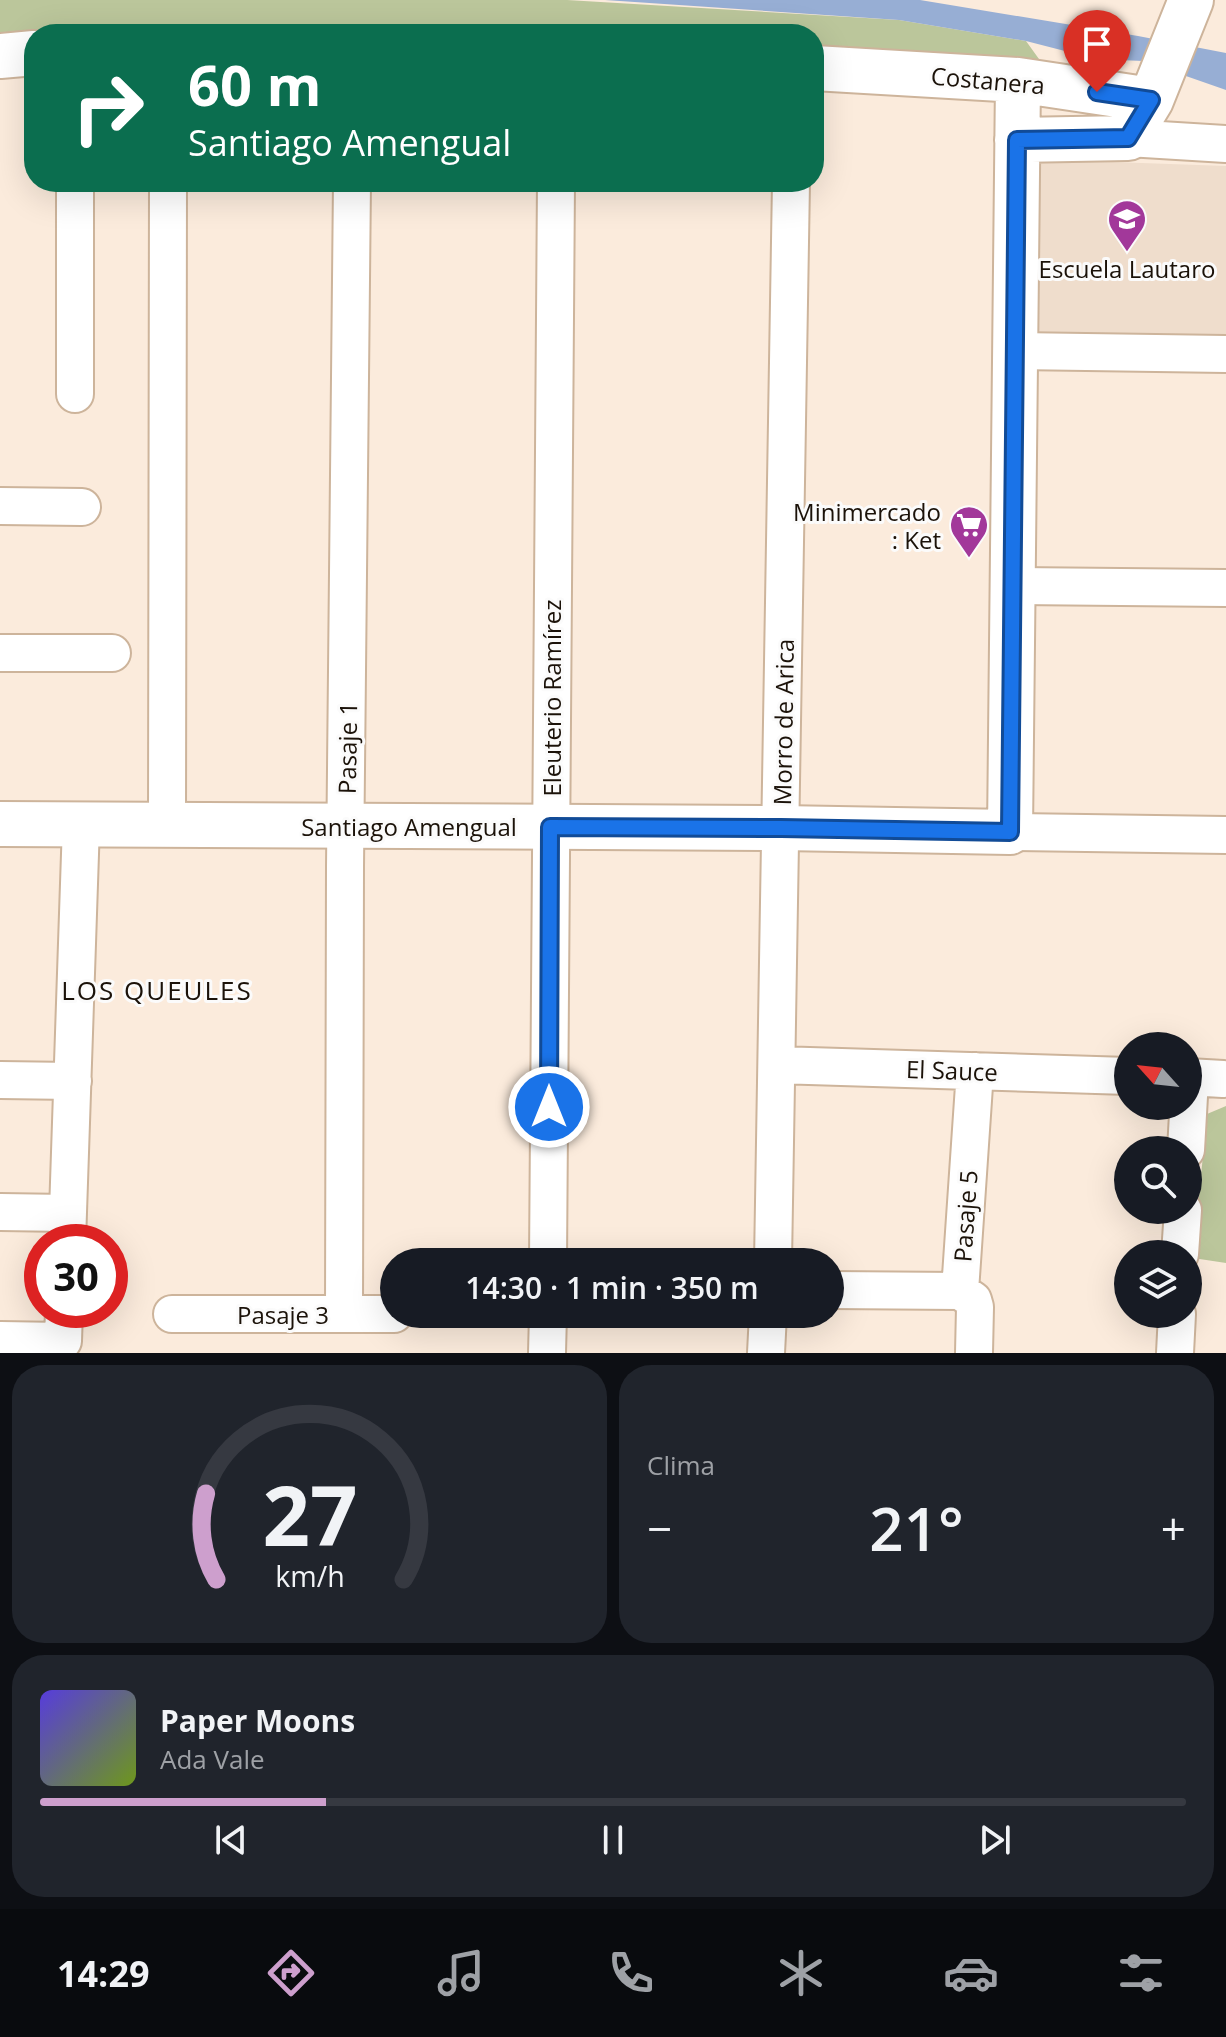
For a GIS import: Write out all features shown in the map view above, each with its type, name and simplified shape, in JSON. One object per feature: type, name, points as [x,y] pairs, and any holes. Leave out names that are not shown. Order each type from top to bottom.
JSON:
[{"type":"street","points":[[1128,138],[1156,86],[1190,4]]},
{"type":"street","points":[[0,56],[24,48]]},
{"type":"street","name":"Costanera","points":[[824,69],[1156,86]]},
{"type":"street","points":[[1010,832],[1018,80]]},
{"type":"street","points":[[1017,140],[1128,138],[1226,144]]},
{"type":"street","points":[[75,192],[75,394]]},
{"type":"street","points":[[167,824],[168,192]]},
{"type":"street","name":"Pasaje 1","points":[[344,1314],[352,192]]},
{"type":"street","name":"Eleuterio Ramírez","points":[[548,1248],[556,192]]},
{"type":"street","name":"Morro de Arica","points":[[773,1248],[791,192]]},
{"type":"street","points":[[1015,351],[1226,354]]},
{"type":"street","points":[[0,506],[82,507]]},
{"type":"street","points":[[1013,586],[1226,588]]},
{"type":"street","points":[[0,653],[112,653]]},
{"type":"street","name":"Santiago Amengual","points":[[0,824],[781,828],[1226,835]]},
{"type":"street","points":[[67,1224],[81,824]]},
{"type":"street","name":"El Sauce","points":[[777,1065],[1114,1076]]},
{"type":"street","name":"Pasaje 5","points":[[974,1353],[975,1307],[973,1300],[960,1291],[975,1071]]},
{"type":"street","points":[[0,1080],[73,1081]]},
{"type":"street","points":[[0,1212],[50,1224]]},
{"type":"street","points":[[844,1290],[960,1291]]},
{"type":"street","name":"Pasaje 3","points":[[172,1314],[380,1314]]},
{"type":"street","points":[[0,1340],[63,1341],[63,1328]]},
{"type":"street","points":[[547,1353],[548,1328]]},
{"type":"street","points":[[766,1353],[767,1328]]},
{"type":"street","points":[[1175,1353],[1176,1328]]},
{"type":"shaded area","name":"Escuela Lautaro","points":[[1030,159],[1226,166],[1226,343],[1026,339]]},
{"type":"green space","points":[[0,0],[567,0],[899,20],[1026,41],[1044,66],[824,57],[824,24],[24,24],[24,35],[0,39]]},
{"type":"green space","points":[[1226,1106],[1226,1263],[1202,1259],[1202,1240],[1195,1240],[1196,1224],[1202,1224],[1202,1165],[1207,1114]]},
{"type":"water","points":[[605,0],[920,0],[1226,53],[1226,90],[1143,61],[1096,59],[1026,41],[899,20]]},
{"type":"place","name":"Escuela Lautaro","points":[[1127,253]]},
{"type":"place","name":"Minimercado : Ket","points":[[969,559]]},
{"type":"district","name":"LOS QUEULES","points":[[157,990]]},
{"type":"route","points":[[549,1107],[550,827],[1010,832],[1017,140],[1128,138],[1151,100],[1097,92]]}]
